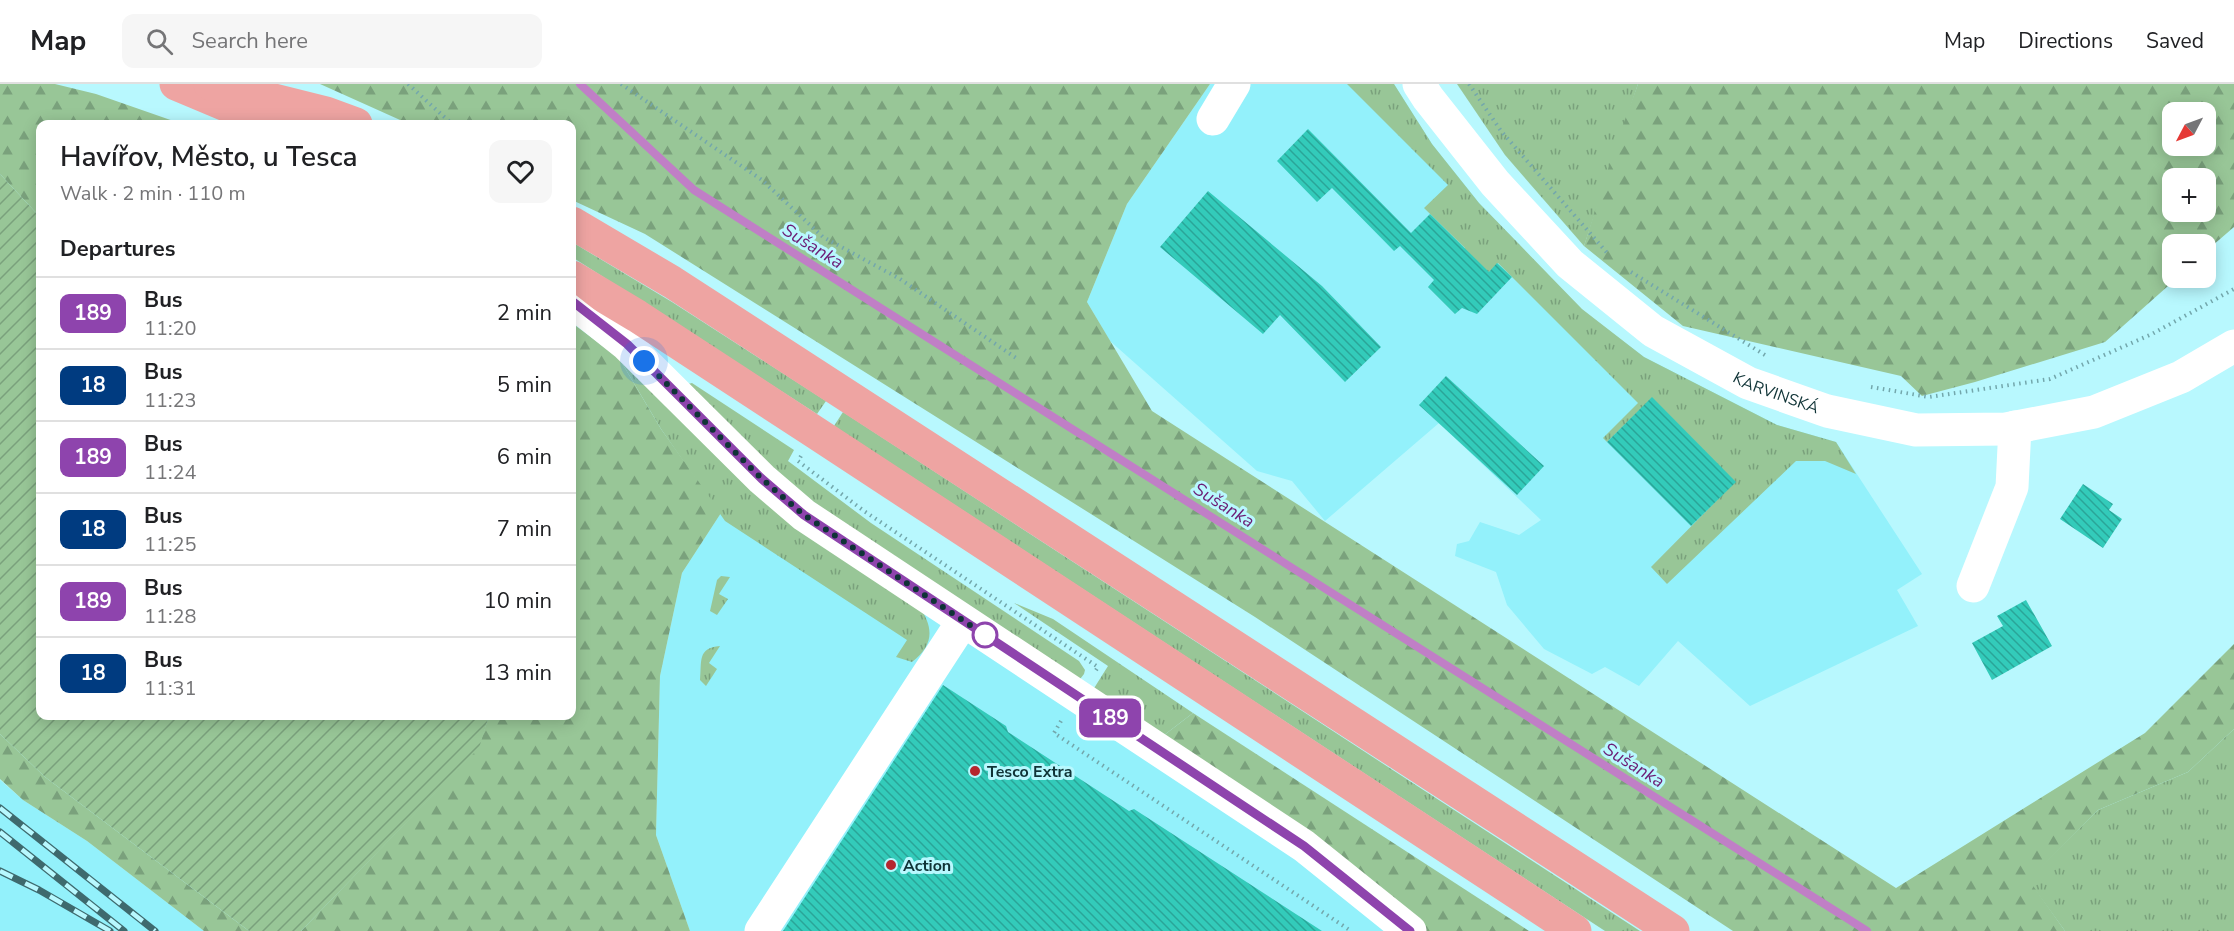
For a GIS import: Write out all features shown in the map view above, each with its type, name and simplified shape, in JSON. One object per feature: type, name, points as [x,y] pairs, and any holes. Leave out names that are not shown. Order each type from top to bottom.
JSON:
[{"type":"main road","points":[[176,84],[262,120]]},
{"type":"main road","points":[[210,84],[326,113],[345,120]]},
{"type":"main road","points":[[576,225],[672,282],[1673,931]]},
{"type":"main road","points":[[576,279],[637,316],[786,413],[1575,931]]},
{"type":"street","points":[[1213,118],[1234,84]]},
{"type":"street","name":"KARVINSKÁ","points":[[1419,84],[1495,183],[1570,264],[1653,331],[1748,383],[1827,411],[1916,430],[2006,429],[2094,412],[2181,377],[2234,346]]},
{"type":"street","points":[[576,304],[627,344],[762,479],[804,515],[1304,846],[1410,931]]},
{"type":"street","points":[[1973,586],[2012,487],[2015,427]]},
{"type":"street","points":[[761,931],[963,621]]},
{"type":"path","points":[[408,84],[448,120]]},
{"type":"path","points":[[621,84],[762,180],[823,237],[900,279],[1019,360]]},
{"type":"path","points":[[1469,84],[1501,131],[1617,263]]},
{"type":"path","points":[[1627,270],[1775,361]]},
{"type":"path","points":[[1862,386],[1929,398],[2050,379],[2152,334],[2234,290]]},
{"type":"shaded area","points":[[1210,84],[1394,84],[1432,144],[1479,203],[1582,310],[1644,357],[1777,425],[1836,442],[1922,574],[1897,590],[1918,626],[1750,706],[1678,641],[1639,686],[1605,667],[1592,674],[1544,649],[1507,605],[1496,572],[1455,556],[1457,544],[1469,541],[1480,522],[1519,535],[1541,520],[1439,423],[1325,521],[1292,481],[1257,471],[1110,341],[1087,302],[1127,204]]},
{"type":"shaded area","points":[[756,459],[1425,931],[690,931],[656,835],[660,676],[682,573]]},
{"type":"shaded area","points":[[0,780],[23,800],[87,841],[204,931],[0,931]]},
{"type":"green space","points":[[0,84],[55,84],[96,94],[171,120],[36,120],[36,213],[0,174]]},
{"type":"green space","points":[[320,84],[1210,84],[1127,204],[1087,302],[1152,411],[1896,888],[2145,733],[2234,644],[2234,729],[2188,772],[2098,810],[2029,880],[2065,931],[1733,931],[1255,617],[645,234],[576,202],[576,120],[400,120]]},
{"type":"green space","points":[[1347,84],[1394,84],[1432,144],[1479,203],[1582,309],[1644,357],[1777,425],[1836,442],[1856,474],[1825,461],[1796,461],[1667,584],[1651,567],[1735,482],[1652,398],[1607,442],[1603,438],[1638,403],[1498,263],[1473,289],[1449,265],[1465,248],[1424,208],[1448,185]]},
{"type":"green space","points":[[1457,84],[1638,84],[1584,246],[1505,155]]},
{"type":"green space","points":[[1638,84],[2234,84],[2234,227],[2216,243],[2216,234],[2162,234],[2162,288],[2166,288],[2105,342],[1922,396],[1901,376],[1683,326],[1584,246],[1616,144]]},
{"type":"green space","points":[[0,174],[36,213],[36,720],[488,720],[479,748],[301,931],[249,931],[45,777],[0,734]]},
{"type":"green space","points":[[576,244],[672,302],[826,401],[817,414],[576,260]]},
{"type":"green space","points":[[576,326],[619,358],[661,429],[721,513],[682,573],[660,676],[656,835],[690,931],[301,931],[478,748],[488,720],[576,720]]},
{"type":"green space","points":[[619,358],[919,606],[927,622],[929,636],[928,643],[919,656],[912,662],[896,657],[907,640],[725,521],[661,429]]},
{"type":"green space","points":[[692,383],[794,450],[788,461],[871,523],[1079,661],[1085,670],[1084,674],[1077,683],[809,507],[688,384]]},
{"type":"green space","points":[[843,412],[1640,931],[1605,931],[834,426]]},
{"type":"green space","points":[[721,576],[730,577],[719,594],[728,599],[717,615],[710,611],[717,580]]},
{"type":"green space","points":[[1014,603],[1053,619],[1193,713],[1159,739],[1091,693],[1108,666]]},
{"type":"green space","points":[[720,646],[709,663],[717,669],[706,686],[700,680],[702,657],[707,649]]},
{"type":"green space","points":[[1193,713],[1529,931],[1425,931],[1159,739]]},
{"type":"green space","points":[[2234,729],[2234,931],[2065,931],[2028,880],[2098,810],[2188,772]]},
{"type":"green space","points":[[0,734],[45,777],[249,931],[204,931],[87,841],[23,800],[0,779]]},
{"type":"building","points":[[1308,129],[1411,233],[1430,214],[1489,272],[1497,263],[1512,277],[1477,314],[1462,308],[1455,314],[1428,287],[1434,280],[1400,246],[1394,251],[1332,188],[1317,202],[1277,161]]},
{"type":"building","points":[[1208,191],[1322,286],[1381,347],[1345,382],[1280,315],[1263,334],[1160,247]]},
{"type":"building","points":[[1446,376],[1544,466],[1517,495],[1419,405]]},
{"type":"building","points":[[1652,397],[1736,482],[1691,526],[1607,442]]},
{"type":"building","points":[[2083,484],[2113,504],[2109,510],[2122,519],[2103,548],[2060,519]]},
{"type":"building","points":[[2026,600],[2052,646],[1992,680],[1972,643],[2003,626],[1997,616]]},
{"type":"building","name":"Tesco Extra","points":[[943,685],[1006,726],[1008,732],[1129,811],[1134,809],[1322,931],[783,931]]},
{"type":"waterway","name":"Sušanka","points":[[580,84],[694,190],[1867,931]]},
{"type":"railway","points":[[0,808],[155,931]]},
{"type":"railway","points":[[0,832],[124,931]]},
{"type":"railway","points":[[0,871],[39,890],[110,931]]},
{"type":"bus line","name":"189","points":[[576,304],[627,344],[762,479],[804,515],[1304,846],[1410,931]]},
{"type":"place","name":"Tesco Extra","points":[[975,771]]},
{"type":"place","name":"Action","points":[[891,865]]},
{"type":"route","points":[[644,361],[762,479],[804,515],[985,635]]}]
